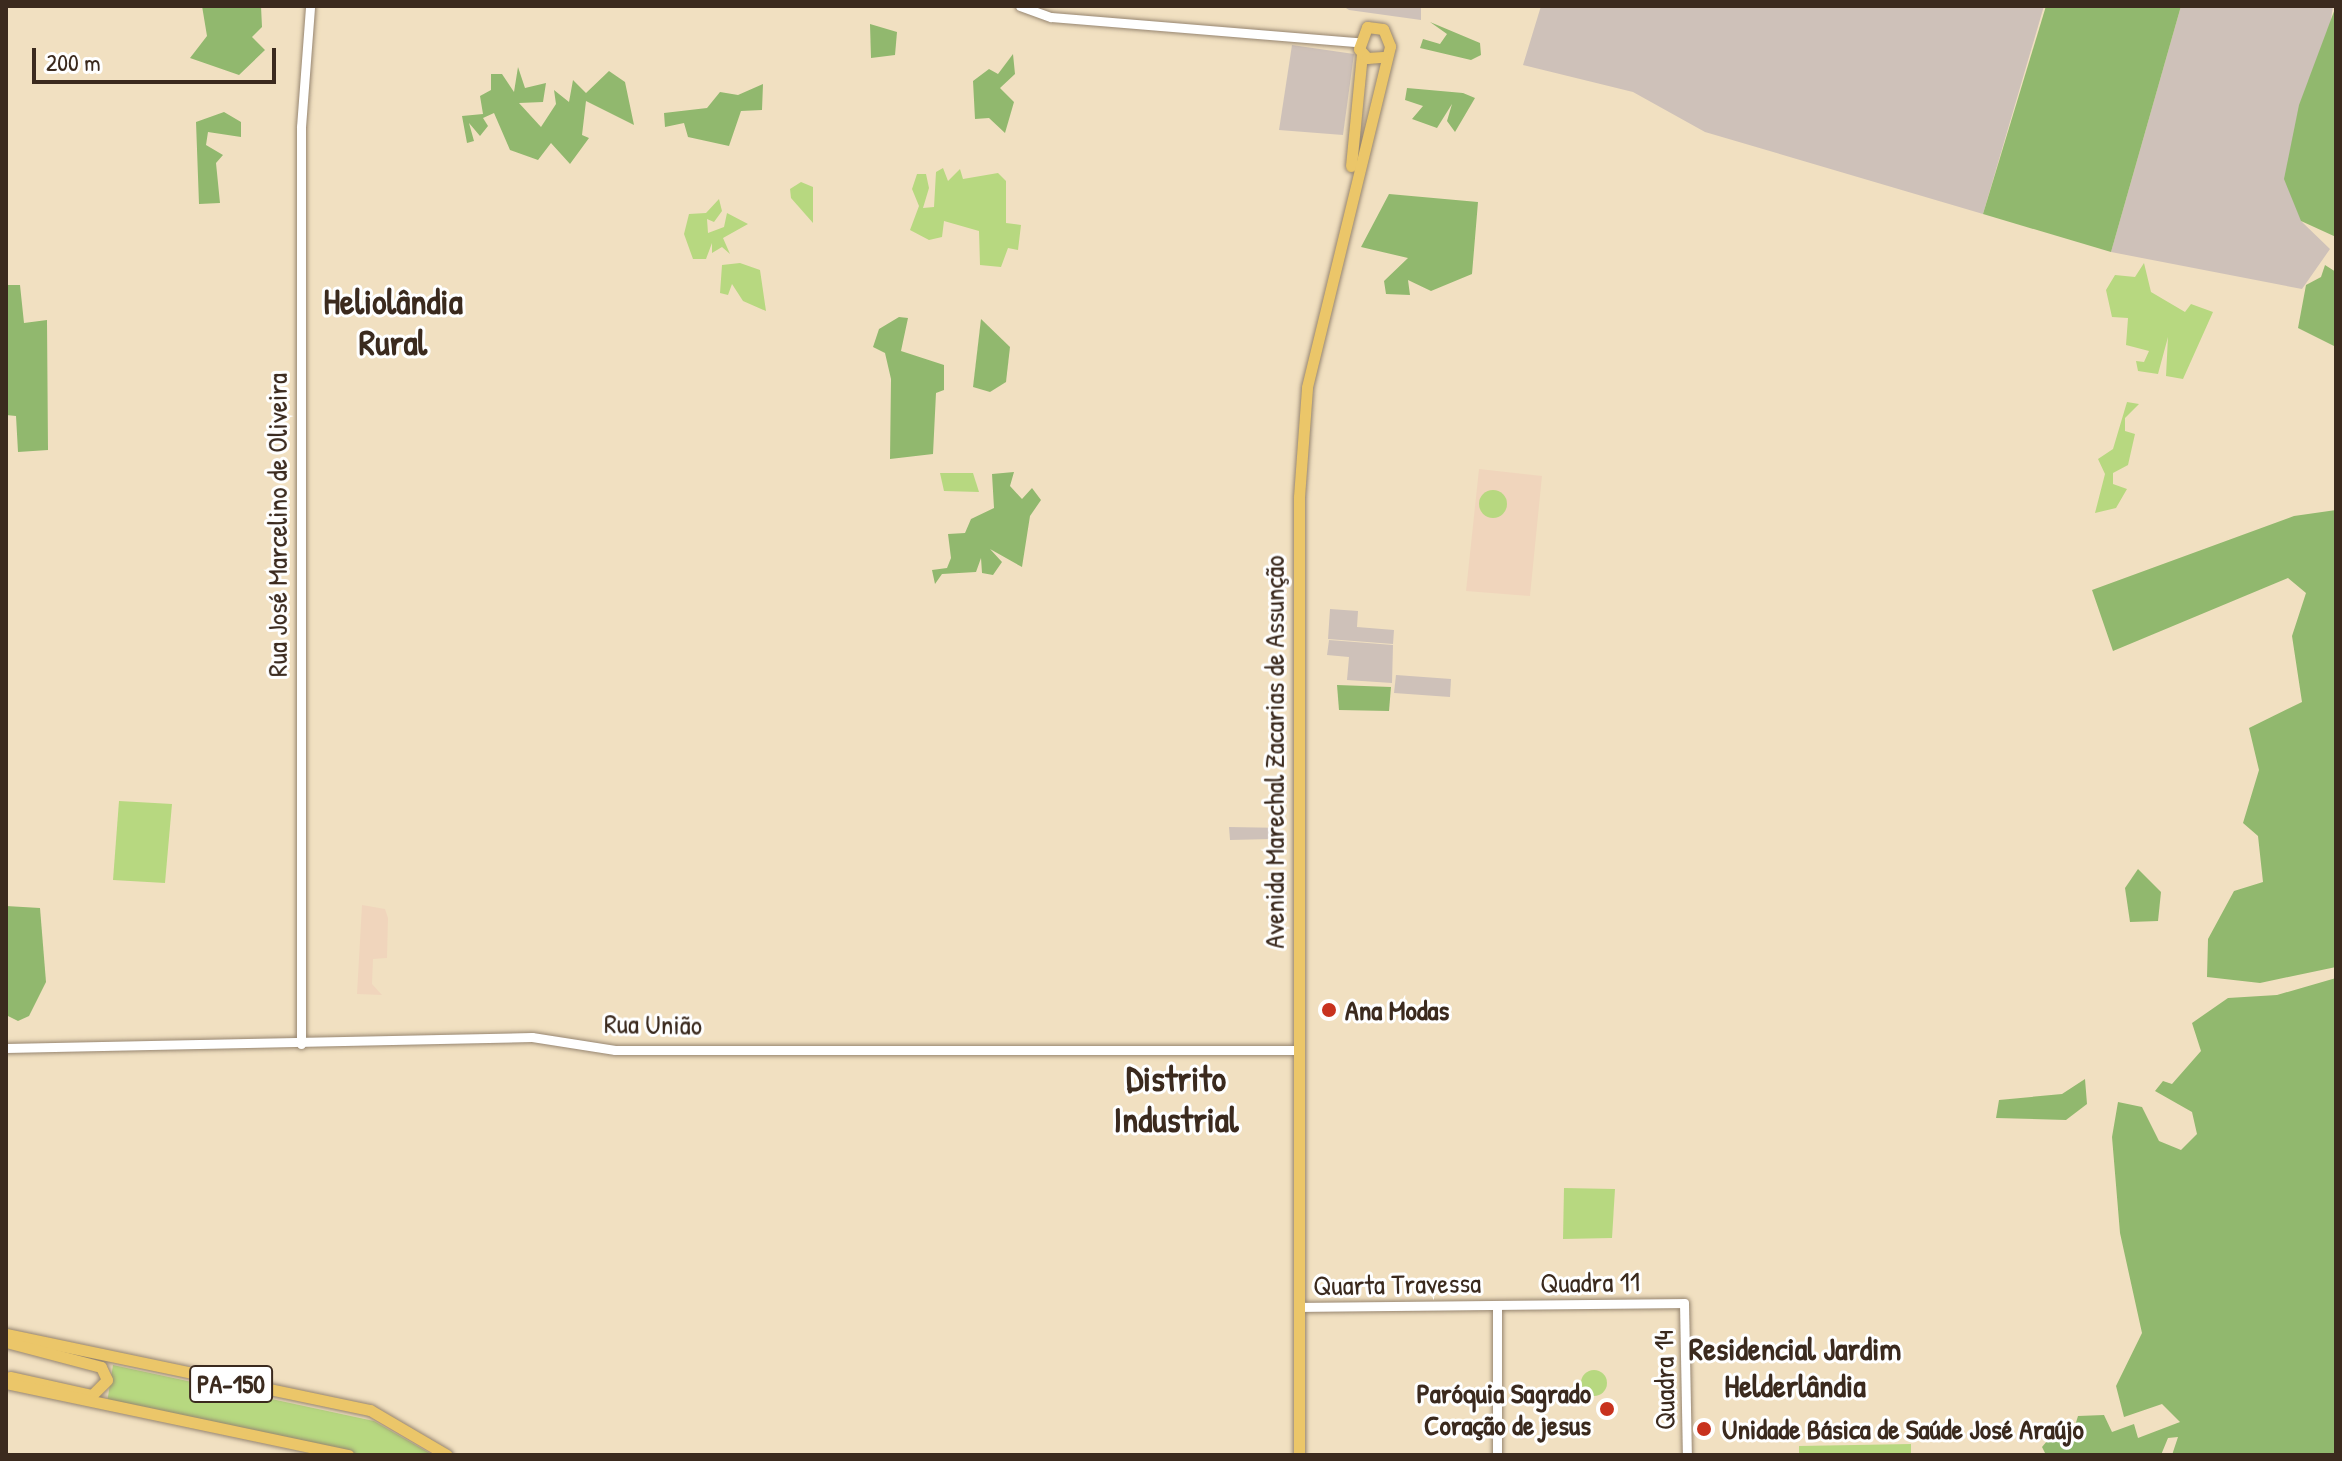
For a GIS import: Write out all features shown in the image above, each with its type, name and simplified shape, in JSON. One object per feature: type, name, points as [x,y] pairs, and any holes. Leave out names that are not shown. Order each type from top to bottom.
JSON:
[{"type":"main road","points":[[1367,27],[1383,29],[1390,46],[1383,57],[1362,54],[1358,42],[1367,27]]},
{"type":"main road","name":"Avenida Marechal Zacarias de Assunção","points":[[1347,202],[1362,54]]},
{"type":"main road","name":"Avenida Marechal Zacarias de Assunção","points":[[1299,1455],[1300,1050],[1295,582],[1307,387],[1347,202],[1383,57]]},
{"type":"main road","name":"PA-150","points":[[6,1334],[370,1410],[447,1455]]},
{"type":"main road","points":[[6,1342],[101,1367],[107,1380],[92,1395],[6,1376]]},
{"type":"main road","name":"PA-150","points":[[6,1383],[349,1455]]},
{"type":"street","name":"Rua José Marcelino de Oliveira","points":[[301,1044],[301,142],[310,6]]},
{"type":"street","points":[[1020,6],[1051,17],[1358,42]]},
{"type":"street","name":"Rua União","points":[[6,1048],[532,1037],[615,1050],[1300,1050]]},
{"type":"street","name":"Quadra 11","points":[[1497,1305],[1684,1303]]},
{"type":"street","name":"Quadra 14","points":[[1684,1303],[1687,1455]]},
{"type":"street","points":[[1497,1305],[1497,1455]]},
{"type":"street","name":"Quarta Travessa","points":[[1299,1307],[1497,1305]]},
{"type":"street","points":[[291,1443],[296,1455]]},
{"type":"shaded area","points":[[1343,6],[1421,6],[1421,20],[1349,10]]},
{"type":"shaded area","points":[[1541,6],[2044,6],[1983,214],[1705,132],[1633,92],[1523,65]]},
{"type":"shaded area","points":[[2181,6],[2333,6],[2301,221],[2330,249],[2302,289],[2111,252]]},
{"type":"shaded area","points":[[1292,45],[1354,54],[1343,135],[1279,130]]},
{"type":"shaded area","points":[[1479,469],[1542,476],[1530,596],[1466,591]]},
{"type":"shaded area","points":[[1330,609],[1358,611],[1357,627],[1394,630],[1393,644],[1328,639]]},
{"type":"shaded area","points":[[1329,640],[1393,645],[1392,683],[1347,680],[1349,657],[1327,655]]},
{"type":"shaded area","points":[[1396,675],[1451,679],[1450,697],[1394,693]]},
{"type":"shaded area","points":[[1229,827],[1279,828],[1277,839],[1230,840]]},
{"type":"shaded area","points":[[362,905],[385,909],[388,918],[387,958],[373,959],[372,984],[382,995],[357,994]]},
{"type":"green space","points":[[202,6],[261,6],[262,27],[252,37],[265,50],[239,75],[190,58],[207,36]]},
{"type":"green space","points":[[2046,6],[2181,6],[2111,252],[1983,214]]},
{"type":"green space","points":[[2336,6],[2336,237],[2301,221],[2284,179],[2299,105]]},
{"type":"green space","points":[[1430,22],[1480,43],[1481,55],[1471,60],[1420,48],[1423,39],[1440,44],[1447,34]]},
{"type":"green space","points":[[870,24],[897,32],[895,55],[871,58]]},
{"type":"green space","points":[[1013,54],[1015,74],[1000,88],[1014,102],[1005,133],[989,118],[975,119],[973,81],[989,69],[998,74]]},
{"type":"green space","points":[[518,67],[525,88],[546,83],[543,102],[519,103],[541,127],[556,104],[554,90],[569,102],[573,80],[586,93],[609,71],[625,82],[634,125],[586,101],[582,135],[589,138],[570,164],[551,143],[538,160],[510,150],[494,113],[483,118],[488,126],[480,136],[469,123],[474,141],[467,143],[462,116],[483,114],[480,96],[491,90],[491,74],[502,74],[514,92]]},
{"type":"green space","points":[[763,84],[762,110],[741,111],[729,146],[688,137],[684,123],[665,127],[664,113],[707,108],[720,92],[738,95]]},
{"type":"green space","points":[[1407,88],[1463,93],[1475,98],[1455,132],[1447,121],[1452,104],[1437,128],[1412,119],[1423,106],[1405,100]]},
{"type":"green space","points":[[224,112],[241,122],[241,137],[208,132],[206,145],[223,155],[216,163],[220,203],[199,204],[196,122]]},
{"type":"green space","points":[[943,168],[948,181],[960,169],[963,179],[998,173],[1006,181],[1006,223],[1021,225],[1018,250],[1008,248],[1001,267],[980,265],[979,231],[944,221],[942,237],[929,240],[910,230],[919,206],[912,189],[917,174],[926,174],[929,188],[923,208],[934,207],[936,172]]},
{"type":"green space","points":[[801,182],[813,187],[813,223],[791,198],[790,189]]},
{"type":"green space","points":[[1389,194],[1478,202],[1472,274],[1431,291],[1408,280],[1410,295],[1386,294],[1384,281],[1408,258],[1361,247]]},
{"type":"green space","points":[[719,199],[722,211],[714,222],[707,219],[708,233],[724,227],[727,213],[748,224],[723,238],[730,254],[722,247],[712,253],[712,243],[706,259],[693,259],[684,234],[689,214],[706,213]]},
{"type":"green space","points":[[740,263],[760,270],[766,311],[743,301],[732,284],[728,295],[720,293],[722,265]]},
{"type":"green space","points":[[2144,263],[2151,292],[2185,312],[2191,304],[2213,312],[2183,379],[2166,376],[2168,337],[2158,374],[2138,371],[2136,361],[2144,362],[2149,351],[2126,345],[2128,318],[2112,317],[2106,290],[2115,275],[2135,277]]},
{"type":"green space","points":[[2325,265],[2336,272],[2336,347],[2298,328],[2306,285],[2321,277]]},
{"type":"green space","points":[[6,285],[20,285],[24,323],[47,320],[48,450],[18,452],[16,416],[6,415]]},
{"type":"green space","points":[[899,317],[908,318],[901,351],[944,365],[944,390],[936,393],[933,454],[890,459],[891,379],[885,353],[873,347],[879,329]]},
{"type":"green space","points":[[981,319],[1010,347],[1006,382],[990,392],[973,387]]},
{"type":"green space","points":[[2127,402],[2139,404],[2125,418],[2125,431],[2135,434],[2128,465],[2113,473],[2113,484],[2127,489],[2116,508],[2095,513],[2105,474],[2098,459],[2113,449]]},
{"type":"green space","points":[[1014,472],[1010,486],[1022,499],[1032,488],[1041,500],[1030,516],[1022,567],[990,549],[1002,562],[993,575],[982,573],[981,558],[976,572],[942,574],[935,584],[932,570],[947,568],[951,558],[948,534],[965,533],[971,519],[994,508],[992,474]]},
{"type":"green space","points":[[940,473],[973,473],[979,492],[944,491]]},
{"type":"green space","points":[[1493,490],[1503,494],[1507,504],[1503,514],[1493,518],[1483,514],[1479,504],[1483,494]]},
{"type":"green space","points":[[2336,510],[2336,967],[2260,983],[2207,977],[2208,939],[2234,891],[2263,882],[2258,836],[2243,823],[2259,770],[2249,728],[2302,702],[2292,636],[2306,593],[2288,578],[2113,651],[2092,590],[2294,516]]},
{"type":"green space","points":[[1337,685],[1391,687],[1389,711],[1339,710]]},
{"type":"green space","points":[[119,801],[172,804],[165,883],[113,880]]},
{"type":"green space","points":[[2138,869],[2161,892],[2158,921],[2130,922],[2125,888]]},
{"type":"green space","points":[[6,906],[40,908],[46,982],[29,1016],[18,1021],[6,1015]]},
{"type":"green space","points":[[2336,978],[2336,1455],[2172,1455],[2178,1437],[2168,1438],[2161,1455],[2046,1455],[2042,1447],[2053,1434],[2068,1448],[2078,1416],[2104,1415],[2112,1432],[2134,1424],[2138,1438],[2180,1422],[2162,1404],[2124,1417],[2116,1386],[2142,1333],[2120,1233],[2112,1137],[2118,1102],[2142,1107],[2159,1141],[2181,1150],[2197,1134],[2192,1112],[2155,1091],[2163,1081],[2172,1084],[2201,1051],[2192,1023],[2228,998],[2277,995]]},
{"type":"green space","points":[[2085,1079],[2087,1104],[2066,1120],[1996,1118],[1999,1100],[2062,1094]]},
{"type":"green space","points":[[1564,1188],[1615,1189],[1612,1238],[1563,1239]]},
{"type":"green space","points":[[113,1365],[374,1421],[433,1455],[357,1455],[107,1403]]},
{"type":"green space","points":[[1594,1370],[1604,1373],[1607,1383],[1604,1393],[1594,1396],[1584,1393],[1581,1383],[1584,1373]]},
{"type":"green space","points":[[1911,1444],[1911,1455],[1799,1455],[1799,1446]]},
{"type":"place","name":"Ana Modas","points":[[1329,1010]]},
{"type":"place","name":"Paróquia Sagrado Coração de jesus","points":[[1607,1409]]},
{"type":"place","name":"Unidade Básica de Saúde José Araújo","points":[[1704,1429]]},
{"type":"district","name":"Heliolândia Rural","points":[[393,320]]},
{"type":"district","name":"Distrito Industrial","points":[[1176,1098]]},
{"type":"district","name":"Residencial Jardim Helderlândia","points":[[1795,1368]]}]
